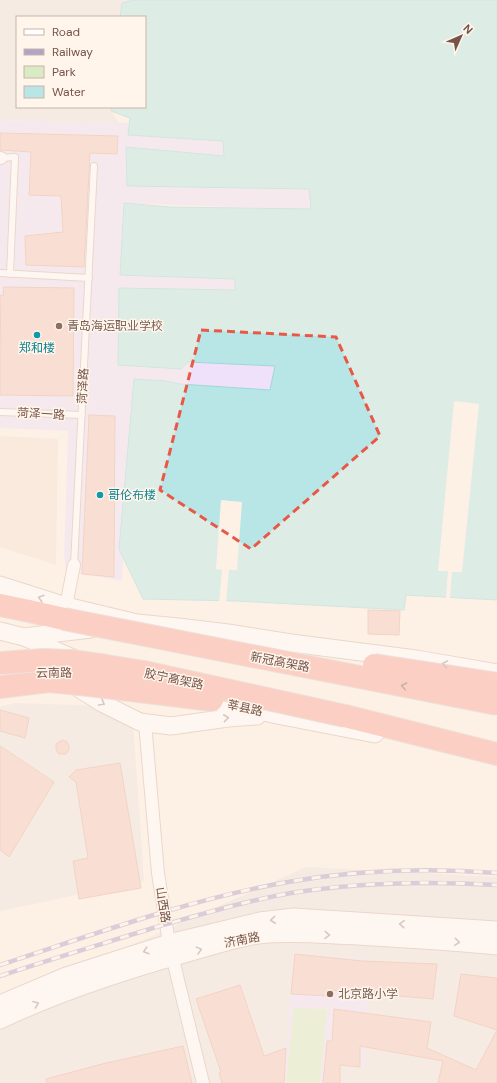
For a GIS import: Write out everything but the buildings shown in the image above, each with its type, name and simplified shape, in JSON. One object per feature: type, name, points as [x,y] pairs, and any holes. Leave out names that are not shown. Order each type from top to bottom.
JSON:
[{"type":"highway","points":[[0,605],[28,611],[65,613],[497,684]]},
{"type":"highway","name":"新冠高架路","points":[[65,613],[497,704]]},
{"type":"highway","name":"胶宁高架路","points":[[0,663],[16,661],[71,661],[107,666],[144,672],[345,716]]},
{"type":"highway","points":[[0,687],[49,681],[89,685],[345,716],[497,740]]},
{"type":"highway","points":[[345,716],[497,754]]},
{"type":"main road","points":[[0,585],[65,613],[137,623],[200,629],[291,643],[416,659],[497,673]]},
{"type":"main road","points":[[0,642],[24,637],[137,623]]},
{"type":"main road","name":"莘县路","points":[[0,631],[24,637],[108,673],[142,685],[277,714],[497,757]]},
{"type":"main road","points":[[42,673],[74,685],[102,703],[140,722],[145,723],[171,726],[228,718],[277,714]]},
{"type":"main road","name":"云南路","points":[[0,676],[42,673],[108,673]]},
{"type":"main road","name":"济南路","points":[[0,1004],[66,976],[170,950],[260,921],[294,917],[497,930]]},
{"type":"main road","name":"济南路","points":[[0,1020],[170,950],[230,941],[258,935],[292,933],[450,941],[497,946]]},
{"type":"street","name":"菏泽路","points":[[65,613],[74,565]]},
{"type":"street","name":"山西路","points":[[145,723],[158,873],[170,950],[203,1083]]},
{"type":"lane","points":[[0,158],[15,157],[10,274]]},
{"type":"lane","name":"菏泽路","points":[[74,565],[94,166]]},
{"type":"lane","points":[[0,273],[89,278]]},
{"type":"lane","name":"菏泽一路","points":[[0,412],[82,415]]},
{"type":"highlighted area","points":[[201,330],[336,337],[380,436],[251,549],[160,490]]},
{"type":"shaded area","points":[[0,0],[134,0],[122,3],[120,16],[16,16],[16,108],[112,108],[111,111],[119,123],[0,120]]},
{"type":"shaded area","name":"青岛海运职业学校","points":[[0,120],[129,123],[129,135],[224,141],[224,156],[126,147],[127,186],[309,189],[311,210],[124,203],[120,275],[235,279],[235,291],[120,288],[180,369],[188,362],[275,366],[270,390],[179,384],[166,381],[134,379],[122,581],[66,571],[64,558],[68,431],[0,428]]},
{"type":"shaded area","points":[[0,436],[58,439],[56,565],[0,547]]},
{"type":"shaded area","points":[[16,703],[132,707],[144,881],[0,911],[0,707]]},
{"type":"shaded area","points":[[306,867],[497,877],[497,1083],[0,1083],[0,1004]]},
{"type":"shaded area","name":"北京路小学","points":[[295,954],[369,959],[365,1067],[324,1064],[323,1083],[284,1083]]},
{"type":"green space","points":[[294,1008],[327,1009],[320,1083],[286,1083]]},
{"type":"water","points":[[134,0],[497,0],[497,600],[406,595],[404,610],[237,601],[143,599],[119,549],[134,379],[166,381],[180,384],[270,390],[275,366],[188,362],[181,369],[118,365],[119,288],[235,290],[235,279],[120,275],[124,203],[170,207],[311,209],[309,189],[127,186],[126,147],[224,156],[223,141],[128,135],[130,118],[111,111],[112,108],[146,108],[146,16],[120,16],[122,3]]},
{"type":"pier","points":[[454,401],[479,404],[462,572],[452,572],[450,598],[446,598],[448,571],[438,571]]},
{"type":"pier","points":[[221,500],[242,502],[237,570],[229,570],[226,603],[219,603],[222,570],[216,569]]},
{"type":"railway","points":[[0,965],[143,918],[251,889],[288,882],[340,875],[392,871],[472,871],[497,873]]},
{"type":"railway","points":[[0,976],[153,928],[239,904],[274,896],[317,889],[394,883],[497,885]]},
{"type":"place","name":"青岛海运职业学校","points":[[59,326]]},
{"type":"place","name":"郑和楼","points":[[37,335]]},
{"type":"place","name":"哥伦布楼","points":[[100,495]]},
{"type":"place","name":"北京路小学","points":[[330,994]]}]
